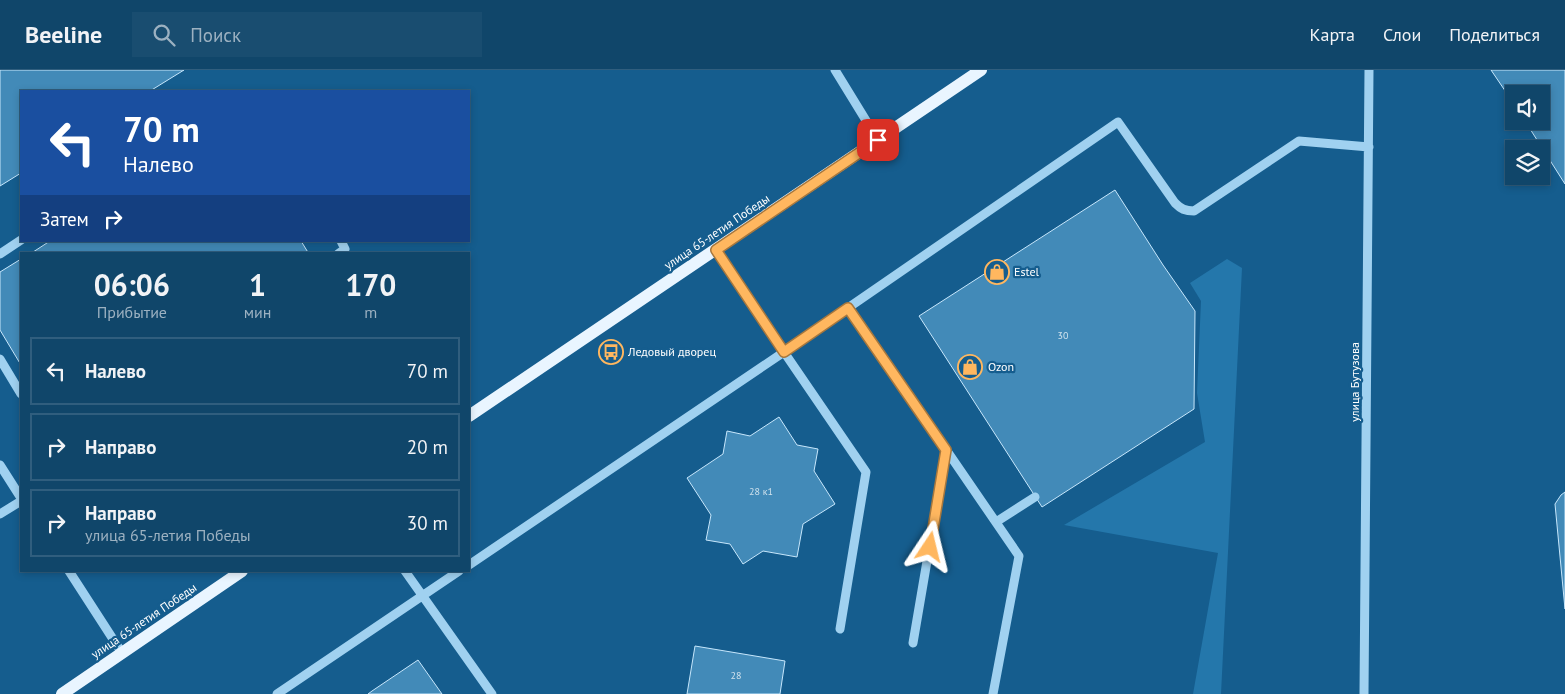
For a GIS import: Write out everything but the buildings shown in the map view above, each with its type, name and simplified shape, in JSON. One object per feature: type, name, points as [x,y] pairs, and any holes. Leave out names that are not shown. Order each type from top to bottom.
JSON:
[{"type":"main road","name":"улица 65-летия Победы","points":[[470,415],[981,70]]},
{"type":"main road","name":"улица 65-летия Победы","points":[[62,694],[241,572]]},
{"type":"street","points":[[835,70],[878,140]]},
{"type":"street","name":"улица Бутузова","points":[[1364,694],[1369,70]]},
{"type":"street","points":[[470,564],[784,352],[1118,122],[1175,203],[1187,211],[1194,211],[1299,141],[1369,147]]},
{"type":"street","points":[[0,254],[20,241]]},
{"type":"street","points":[[716,250],[866,472],[840,629]]},
{"type":"street","points":[[848,308],[1019,556],[993,694]]},
{"type":"street","points":[[0,359],[20,392]]},
{"type":"street","points":[[914,643],[946,450]]},
{"type":"street","points":[[0,465],[20,497]]},
{"type":"street","points":[[13,485],[20,481]]},
{"type":"street","points":[[996,522],[1035,497]]},
{"type":"street","points":[[0,514],[20,500]]},
{"type":"street","points":[[70,572],[122,653]]},
{"type":"street","points":[[406,572],[492,694]]},
{"type":"street","points":[[277,694],[458,572]]},
{"type":"shaded area","points":[[1227,259],[1242,268],[1221,694],[1193,694],[1218,553],[1064,525],[1205,442],[1197,393],[1201,301],[1190,283]]},
{"type":"place","name":"Estel","points":[[997,272]]},
{"type":"place","name":"Ледовый дворец","points":[[611,352]]},
{"type":"place","name":"Ozon","points":[[970,367]]},
{"type":"route","points":[[878,140],[716,250],[784,352],[848,308],[946,450],[930,547]]}]
